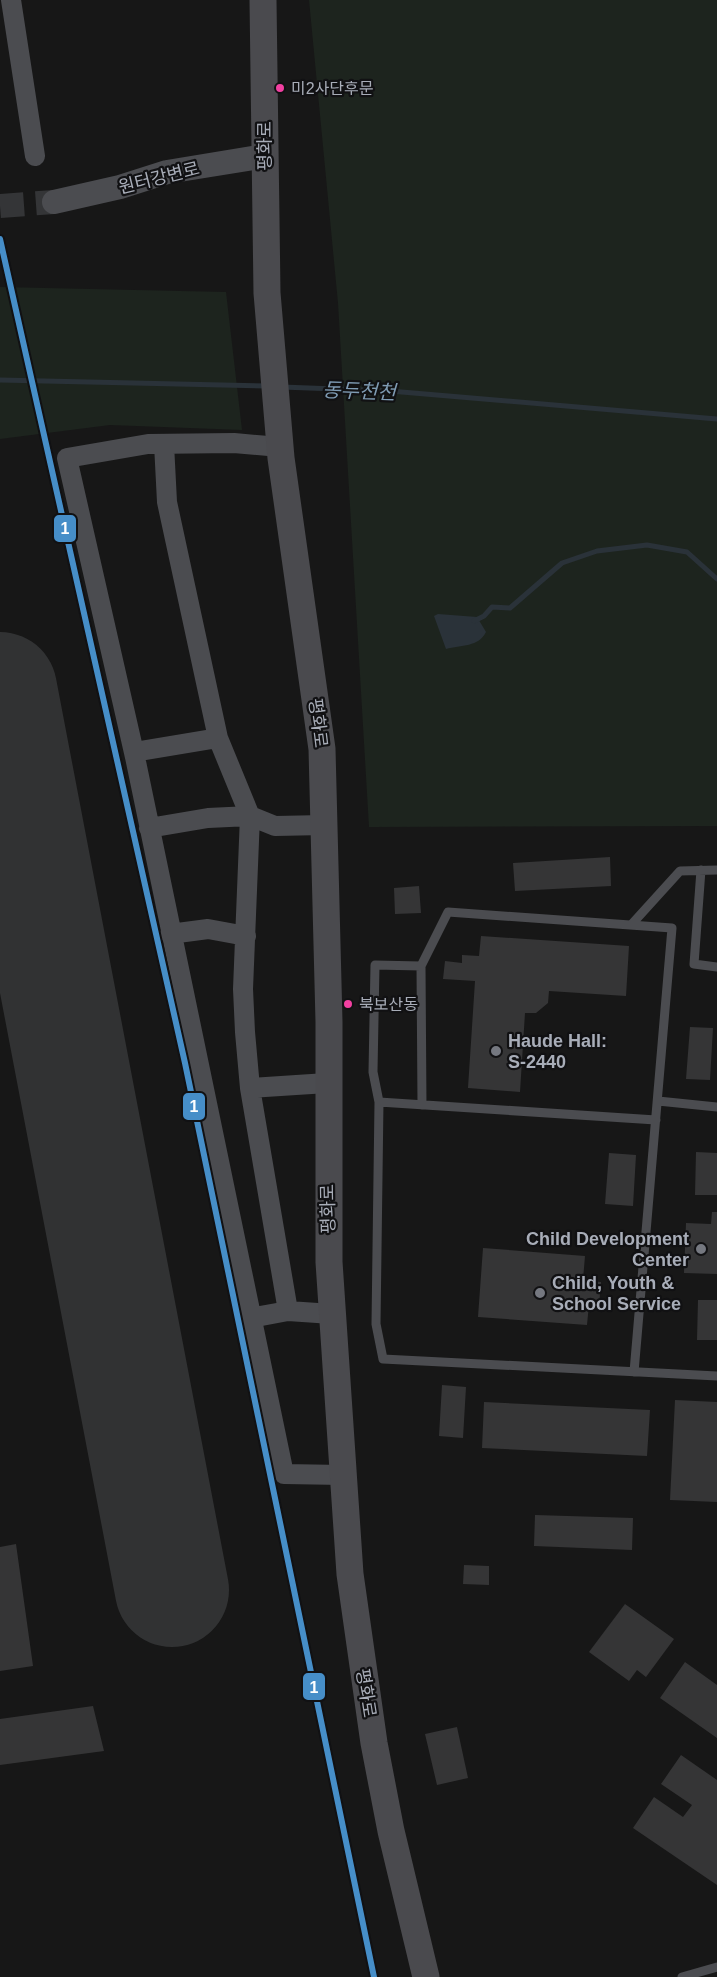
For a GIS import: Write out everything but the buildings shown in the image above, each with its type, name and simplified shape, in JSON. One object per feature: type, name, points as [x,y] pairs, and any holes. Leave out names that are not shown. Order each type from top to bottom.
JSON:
[{"type":"main road","name":"평화로","points":[[263,0],[267,293],[279,441],[322,749],[327,1193],[332,1314],[343,1475],[356,1626],[372,1731],[391,1831],[426,1977]]},
{"type":"street","points":[[11,0],[35,156]]},
{"type":"street","name":"원터강변로","points":[[54,202],[120,187],[167,172],[265,156]]},
{"type":"street","points":[[279,441],[164,444],[67,458],[134,752],[284,1474],[343,1475]]},
{"type":"street","points":[[164,444],[166,502],[218,738],[250,816],[243,989],[250,1088],[288,1311]]},
{"type":"street","points":[[134,752],[218,738]]},
{"type":"street","points":[[149,828],[208,818],[250,816],[275,826],[324,825]]},
{"type":"street","points":[[171,933],[208,929],[246,936]]},
{"type":"street","points":[[250,1088],[327,1083]]},
{"type":"street","points":[[250,1318],[288,1311],[332,1314]]},
{"type":"lane","points":[[701,870],[694,964],[717,967]]},
{"type":"lane","points":[[631,925],[680,871],[717,870]]},
{"type":"lane","points":[[422,1105],[422,966],[448,912],[672,928],[634,1372]]},
{"type":"lane","points":[[422,966],[375,965],[373,1072],[379,1102],[376,1324],[383,1359],[717,1376]]},
{"type":"lane","points":[[658,1101],[717,1107]]},
{"type":"lane","points":[[379,1102],[656,1120]]},
{"type":"lane","points":[[682,1977],[717,1967]]},
{"type":"shaded area","points":[[309,0],[717,0],[717,826],[369,827],[338,303]]},
{"type":"shaded area","points":[[0,287],[226,292],[242,430],[110,425],[0,439]]},
{"type":"shaded area","points":[[438,614],[477,617],[486,632],[474,643],[446,649],[434,616]]},
{"type":"waterway","name":"동두천천","points":[[0,380],[267,386]]},
{"type":"waterway","name":"동두천천","points":[[282,387],[390,391],[717,419]]},
{"type":"waterway","points":[[474,621],[484,616],[492,607],[510,608],[562,563],[597,551],[647,545],[687,552],[717,579]]},
{"type":"runway","points":[[0,689],[172,1590]]},
{"type":"tunnel","points":[[0,206],[54,202]]},
{"type":"transit line","name":"1","points":[[0,239],[185,1063],[374,1977]]},
{"type":"place","name":"미2사단후문","points":[[280,88]]},
{"type":"place","name":"북보산동","points":[[348,1004]]},
{"type":"place","name":"Haude Hall: S-2440","points":[[496,1051]]},
{"type":"place","name":"Child Development Center","points":[[701,1249]]},
{"type":"place","name":"Child, Youth & School Service","points":[[540,1293]]}]
